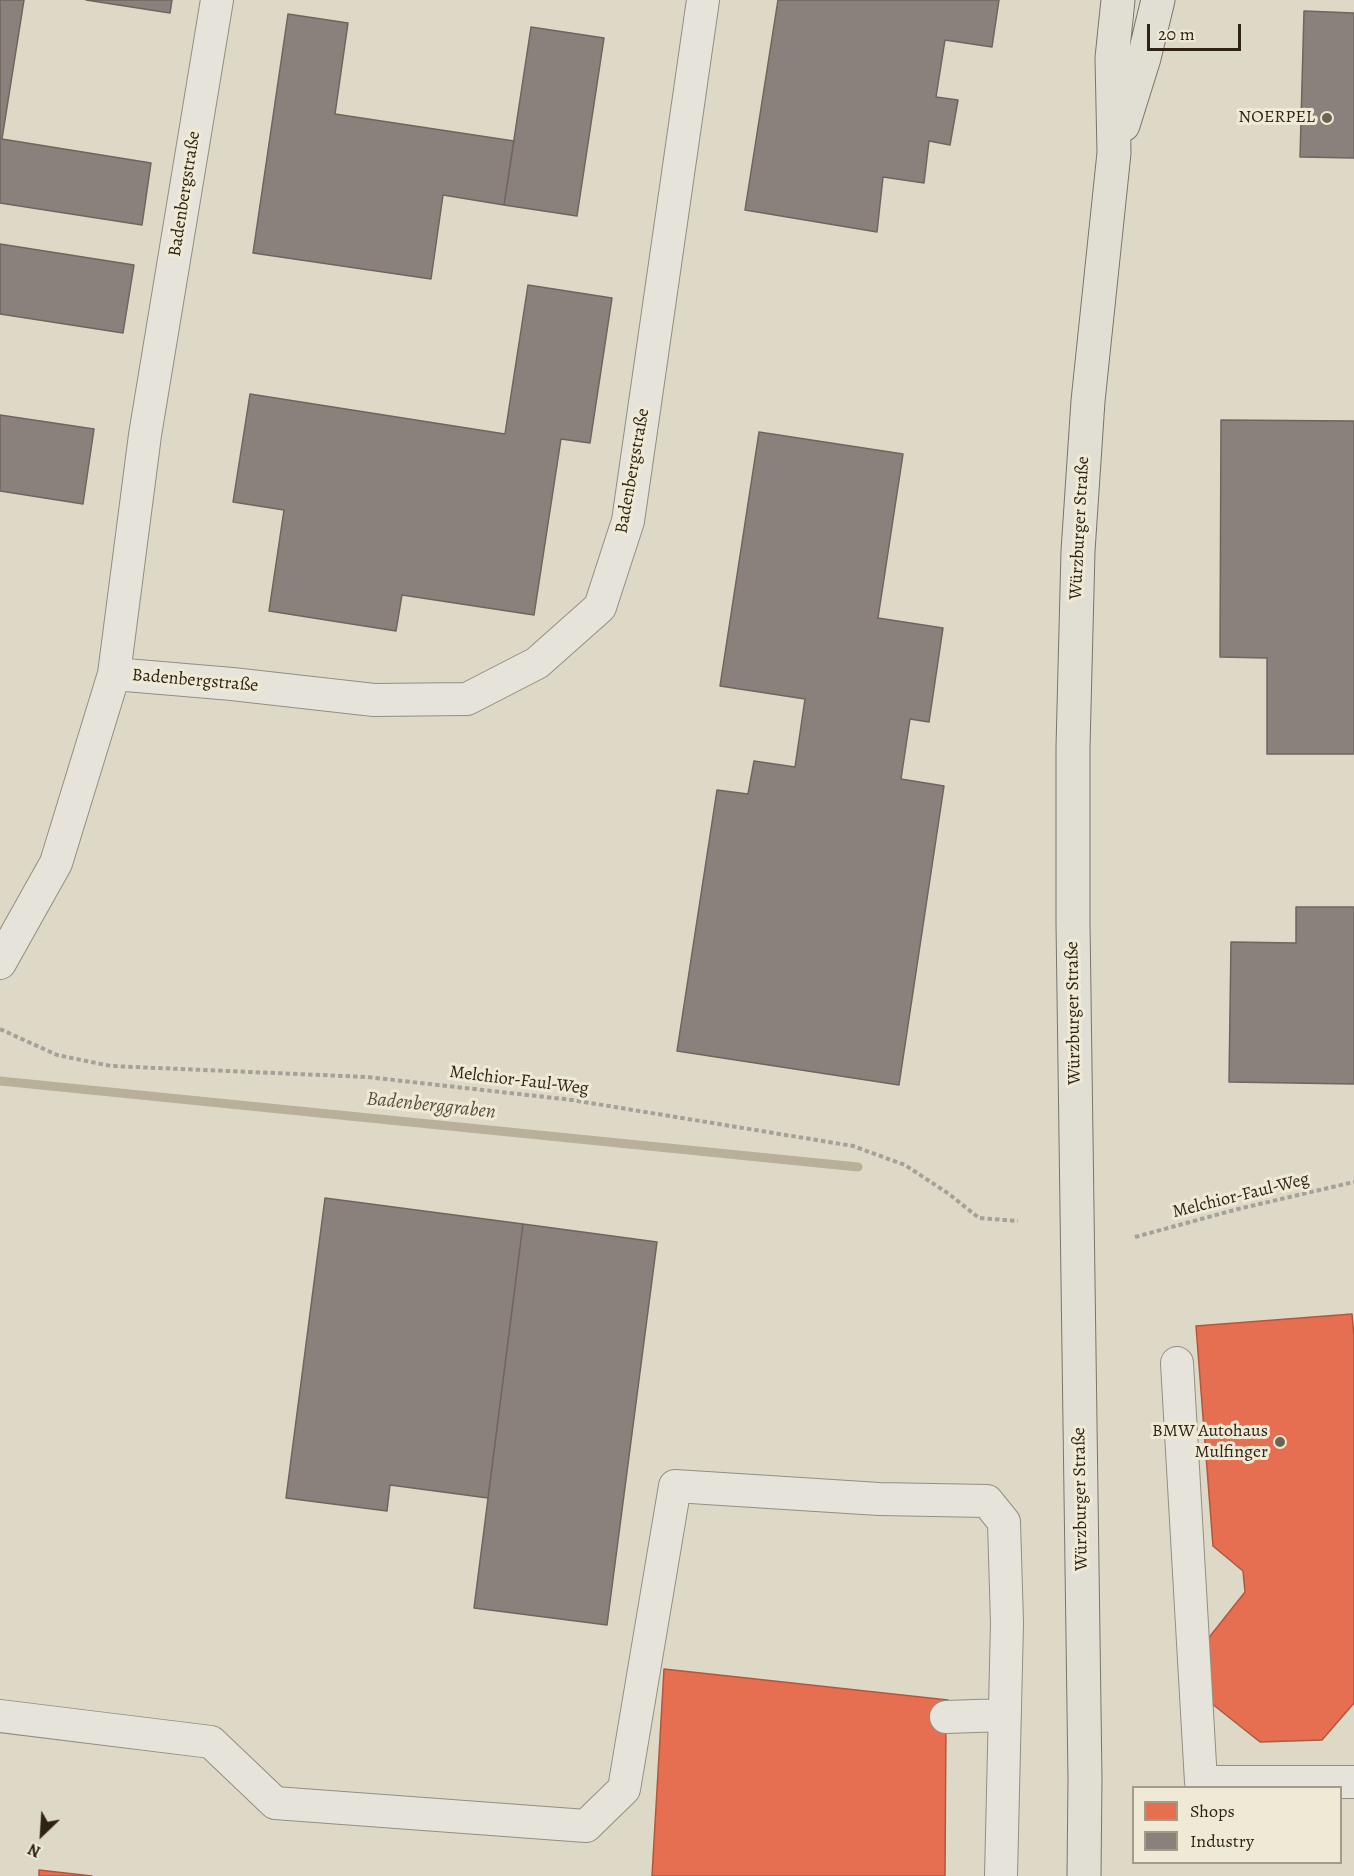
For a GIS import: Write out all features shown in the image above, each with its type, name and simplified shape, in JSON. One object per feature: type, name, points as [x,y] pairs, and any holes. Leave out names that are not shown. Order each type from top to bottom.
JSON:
[{"type":"main road","name":"Würzburger Straße","points":[[1084,1876],[1085,1779],[1073,924],[1073,747],[1078,550],[1088,401],[1114,153],[1112,58],[1118,0]]},
{"type":"main road","name":"Würzburger Straße","points":[[1114,153],[1158,0]]},
{"type":"street","name":"Badenbergstraße","points":[[0,963],[56,863],[114,674],[145,435],[217,0]]},
{"type":"street","name":"Badenbergstraße","points":[[114,674],[374,700],[467,699],[537,663],[600,607],[628,521],[703,0]]},
{"type":"street","points":[[1178,1363],[1200,1782],[1354,1782]]},
{"type":"street","points":[[0,1716],[211,1742],[275,1803],[586,1826],[624,1789],[675,1486],[879,1499],[987,1501],[1004,1522],[1007,1623],[1001,1876]]},
{"type":"street","points":[[946,1717],[1005,1715]]},
{"type":"path","name":"Melchior-Faul-Weg","points":[[0,1029],[57,1054],[111,1066],[368,1077],[572,1100],[854,1146],[905,1165],[949,1194],[979,1218],[1018,1221]]},
{"type":"path","name":"Melchior-Faul-Weg","points":[[1135,1237],[1238,1209],[1354,1182]]},
{"type":"building: Shops","name":"BMW Autohaus Mulfinger","points":[[1352,1314],[1354,1337],[1354,1703],[1322,1740],[1260,1742],[1211,1703],[1207,1640],[1245,1592],[1243,1571],[1213,1546],[1196,1326]]},
{"type":"building: Shops","points":[[664,1669],[948,1700],[945,1876],[652,1876]]},
{"type":"building: Shops","points":[[39,1870],[92,1876],[39,1876]]},
{"type":"building: Industry","points":[[0,0],[24,0],[2,139],[151,163],[142,225],[0,203]]},
{"type":"building: Industry","points":[[86,0],[172,0],[170,13]]},
{"type":"building: Industry","points":[[778,0],[999,0],[992,47],[945,40],[936,97],[958,100],[950,145],[929,141],[924,183],[883,177],[877,232],[745,210]]},
{"type":"building: Industry","name":"NOERPEL","points":[[1304,11],[1354,13],[1354,158],[1300,157]]},
{"type":"building: Industry","points":[[288,14],[348,23],[335,114],[514,141],[504,205],[443,195],[431,279],[253,253]]},
{"type":"building: Industry","points":[[531,27],[604,38],[577,216],[504,205]]},
{"type":"building: Industry","points":[[0,244],[134,265],[123,333],[0,314]]},
{"type":"building: Industry","points":[[528,285],[612,298],[590,443],[561,439],[534,615],[402,595],[396,631],[269,611],[284,510],[233,502],[250,394],[505,434]]},
{"type":"building: Industry","points":[[0,415],[94,429],[83,504],[0,491]]},
{"type":"building: Industry","points":[[1221,420],[1354,421],[1354,754],[1267,754],[1267,658],[1220,657]]},
{"type":"building: Industry","points":[[759,432],[903,454],[878,618],[943,628],[929,722],[910,719],[901,779],[944,786],[899,1085],[677,1051],[717,790],[748,794],[754,761],[795,767],[805,699],[720,686]]},
{"type":"building: Industry","points":[[1296,907],[1354,907],[1354,1084],[1229,1082],[1231,942],[1296,943]]},
{"type":"building: Industry","points":[[325,1198],[523,1224],[488,1498],[390,1485],[387,1511],[286,1498]]},
{"type":"building: Industry","points":[[523,1224],[657,1242],[607,1625],[474,1608]]},
{"type":"waterway","name":"Badenberggraben","points":[[0,1081],[858,1167]]},
{"type":"place","name":"NOERPEL","points":[[1327,118]]},
{"type":"place","name":"BMW Autohaus Mulfinger","points":[[1280,1442]]}]
